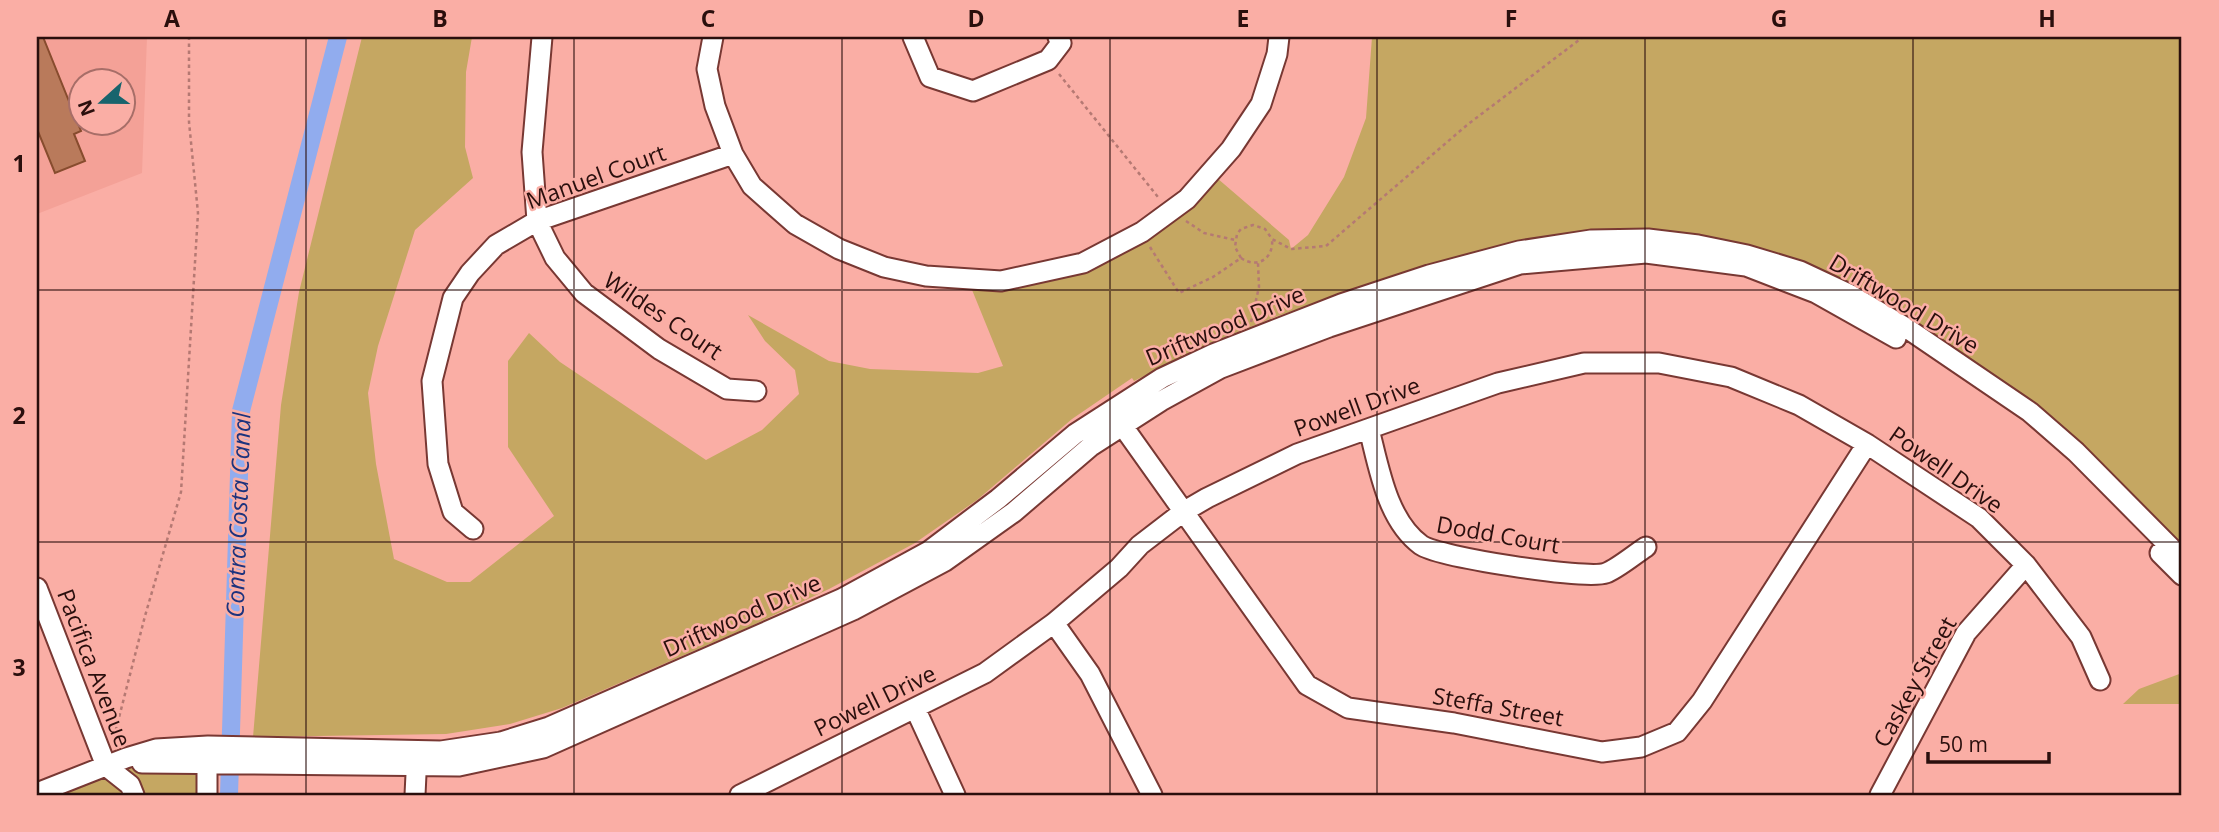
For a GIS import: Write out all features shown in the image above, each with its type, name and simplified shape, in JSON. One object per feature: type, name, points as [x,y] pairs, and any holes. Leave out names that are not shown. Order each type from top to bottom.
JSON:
[{"type":"street","points":[[537,221],[531,152],[542,37]]},
{"type":"street","points":[[713,37],[708,69],[715,106],[733,154],[752,186],[796,224],[850,254],[884,267],[926,276],[1000,281],[1083,263],[1142,232],[1187,200],[1231,149],[1261,104],[1277,54],[1279,37]]},
{"type":"street","points":[[913,37],[930,77],[973,91],[1048,60],[1061,43],[1058,37]]},
{"type":"street","name":"Manuel Court","points":[[473,529],[453,512],[438,464],[432,381],[453,298],[470,273],[496,245],[537,221],[733,154]]},
{"type":"street","name":"Wildes Court","points":[[537,221],[555,258],[584,293],[659,349],[715,382],[727,388],[756,391]]},
{"type":"street","name":"Driftwood Drive","points":[[417,758],[442,751],[501,742],[549,727],[841,599],[929,551],[998,499],[1075,433],[1162,378],[1246,341],[1341,304],[1429,275],[1519,251],[1591,240],[1648,239],[1747,255],[1800,271],[1849,294],[1908,329],[2030,412],[2076,452],[2182,559]]},
{"type":"street","name":"Driftwood Drive","points":[[37,793],[106,766],[207,755],[417,758],[459,766],[543,748],[853,610],[945,561],[1014,512],[1091,446],[1161,401],[1221,368],[1329,327],[1520,264],[1646,253],[1746,266],[1816,293],[1890,334],[2027,423],[2182,575]]},
{"type":"street","name":"Powell Drive","points":[[740,795],[763,790],[985,673],[1054,623],[1119,568],[1140,545],[1206,498],[1297,454],[1498,383],[1584,363],[1659,363],[1731,377],[1799,405],[1867,444],[1979,518],[2026,565],[2081,637],[2100,680]]},
{"type":"street","name":"Steffa Street","points":[[1109,410],[1124,426],[1307,685],[1348,708],[1454,723],[1602,752],[1642,747],[1677,732],[1702,701],[1867,444]]},
{"type":"street","name":"Dodd Court","points":[[1369,429],[1382,481],[1400,521],[1422,546],[1456,557],[1547,571],[1605,574],[1646,547]]},
{"type":"street","name":"Caskey Street","points":[[1880,795],[1966,633],[2026,565]]},
{"type":"street","name":"Pacifica Avenue","points":[[37,588],[46,639],[106,766]]},
{"type":"street","points":[[1054,623],[1090,674],[1152,795]]},
{"type":"street","points":[[915,708],[954,795]]},
{"type":"street","points":[[207,755],[207,795]]},
{"type":"street","points":[[415,795],[417,758]]},
{"type":"street","points":[[106,766],[130,785],[134,795]]},
{"type":"path","points":[[106,766],[181,492],[198,213],[189,122],[189,37]]},
{"type":"path","points":[[1272,239],[1268,258],[1258,263],[1241,258],[1235,247],[1235,240],[1241,229],[1253,225],[1265,229],[1272,239],[1291,249],[1326,246],[1467,125],[1583,37]]},
{"type":"path","points":[[1048,60],[1171,213],[1204,233],[1235,240]]},
{"type":"path","points":[[1142,232],[1179,293],[1213,277],[1241,258]]},
{"type":"path","points":[[1246,341],[1259,287],[1258,263]]},
{"type":"shaded area","points":[[37,37],[147,37],[142,173],[37,214]]},
{"type":"shaded area","points":[[362,37],[472,37],[466,72],[465,147],[473,178],[415,230],[378,346],[368,393],[376,464],[394,559],[447,582],[470,582],[554,516],[508,447],[508,361],[529,333],[560,362],[706,460],[762,430],[799,394],[795,370],[765,341],[748,315],[829,361],[870,369],[978,373],[1003,366],[968,280],[1083,263],[1210,172],[1289,240],[1291,249],[1308,235],[1344,177],[1366,118],[1372,37],[2182,37],[2182,548],[1911,324],[1620,231],[1555,235],[1504,246],[1394,277],[1275,317],[1210,343],[1134,381],[1132,378],[1072,419],[977,500],[915,543],[829,589],[749,627],[562,708],[510,724],[446,734],[253,737],[281,405],[299,292]]},
{"type":"shaded area","points":[[2182,673],[2182,704],[2123,704],[2139,689]]},
{"type":"shaded area","points":[[207,763],[207,795],[37,795],[106,766]]},
{"type":"building","points":[[37,37],[43,37],[66,94],[66,136],[75,136],[85,161],[55,173],[37,129]]},
{"type":"waterway","name":"Contra Costa Canal","points":[[229,795],[241,411],[338,37]]}]
